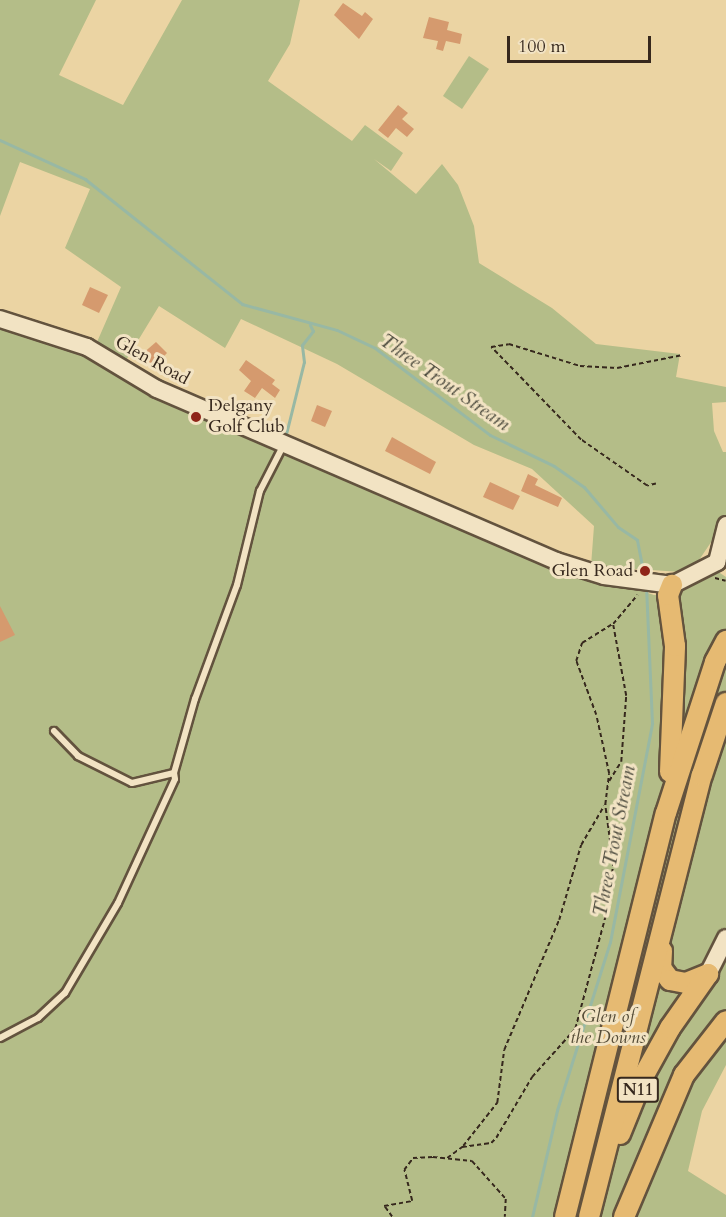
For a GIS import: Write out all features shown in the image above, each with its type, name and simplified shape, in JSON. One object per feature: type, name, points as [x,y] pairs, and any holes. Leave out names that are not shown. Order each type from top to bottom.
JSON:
[{"type":"highway","name":"N11","points":[[651,583],[668,595],[675,646],[674,725],[666,813]]},
{"type":"highway","name":"N11","points":[[565,1217],[666,813],[715,662],[726,641]]},
{"type":"highway","name":"N11","points":[[589,1217],[680,861],[726,703]]},
{"type":"highway","name":"N11","points":[[680,861],[679,888],[661,965],[667,978],[676,983],[686,984],[708,974]]},
{"type":"highway","name":"N11","points":[[594,1217],[612,1153],[644,1077],[670,1028],[708,974]]},
{"type":"highway","points":[[624,1217],[684,1075],[726,1021]]},
{"type":"main road","name":"Glen Road","points":[[0,319],[87,347],[157,389],[284,443],[513,546],[604,576],[651,583]]},
{"type":"main road","points":[[651,583],[722,566],[726,525]]},
{"type":"main road","points":[[708,974],[726,938]]},
{"type":"lane","points":[[0,1038],[38,1018],[65,993],[118,903],[174,773],[195,699],[237,585],[260,491],[284,443]]},
{"type":"lane","points":[[54,730],[78,756],[132,783],[174,773]]},
{"type":"path","points":[[656,484],[647,486],[581,440],[491,347],[509,344],[580,366],[617,368],[683,355]]},
{"type":"path","points":[[462,1147],[490,1143],[496,1138],[532,1077],[575,1029],[605,918],[614,865],[605,805],[608,782],[596,715],[576,661],[582,643],[613,624],[651,583]]},
{"type":"path","points":[[608,782],[621,762],[626,696],[613,624]]},
{"type":"path","points":[[447,1158],[462,1147],[497,1103],[504,1050],[559,920],[581,845],[605,805]]},
{"type":"path","points":[[392,1217],[384,1206],[412,1201],[404,1170],[413,1158],[472,1161],[506,1199],[505,1217]]},
{"type":"green space","points":[[0,0],[96,0],[59,75],[123,105],[182,0],[300,0],[290,44],[268,81],[352,141],[365,125],[403,153],[391,171],[374,159],[416,194],[442,164],[458,185],[474,226],[479,263],[552,308],[596,344],[680,354],[676,377],[726,387],[726,402],[712,403],[714,431],[723,452],[726,452],[726,520],[697,563],[681,572],[591,566],[594,526],[532,469],[474,445],[337,364],[241,319],[225,348],[159,306],[125,362],[97,342],[121,287],[65,248],[90,189],[20,162],[0,216]]},
{"type":"green space","points":[[469,56],[489,69],[462,109],[443,96]]},
{"type":"green space","name":"Glen of the Downs","points":[[0,324],[84,353],[492,543],[654,595],[676,593],[714,569],[726,577],[726,1065],[702,1111],[688,1171],[726,1195],[726,1217],[0,1217]]},
{"type":"building","points":[[343,3],[362,16],[365,12],[373,19],[359,39],[334,15]]},
{"type":"building","points":[[429,17],[449,22],[447,30],[462,34],[460,44],[446,41],[443,51],[436,49],[438,41],[423,38]]},
{"type":"building","points":[[398,105],[408,113],[402,119],[414,129],[407,137],[396,128],[388,138],[378,130]]},
{"type":"building","points":[[90,287],[108,295],[99,313],[82,305]]},
{"type":"building","points":[[156,342],[167,353],[154,367],[141,355]]},
{"type":"building","points":[[246,360],[275,380],[272,384],[280,390],[275,398],[262,388],[255,398],[244,391],[251,381],[239,370]]},
{"type":"building","points":[[317,405],[332,411],[325,427],[311,421]]},
{"type":"building","points":[[392,437],[436,462],[430,474],[385,451]]},
{"type":"building","points":[[528,474],[538,479],[535,485],[562,498],[558,507],[521,491]]},
{"type":"building","points":[[490,482],[520,496],[513,510],[483,497]]},
{"type":"building","points":[[0,606],[15,635],[0,642]]},
{"type":"waterway","name":"Three Trout Stream","points":[[0,140],[85,179],[242,304],[337,330],[375,348],[490,435],[554,466],[584,487],[618,527],[637,540],[644,575]]},
{"type":"waterway","points":[[286,434],[304,362],[302,345],[313,331],[310,325]]},
{"type":"waterway","name":"Three Trout Stream","points":[[532,1217],[557,1110],[610,942],[652,723],[646,587]]},
{"type":"place","name":"Delgany Golf Club","points":[[196,417]]},
{"type":"place","name":"Glen Road","points":[[645,571]]}]
